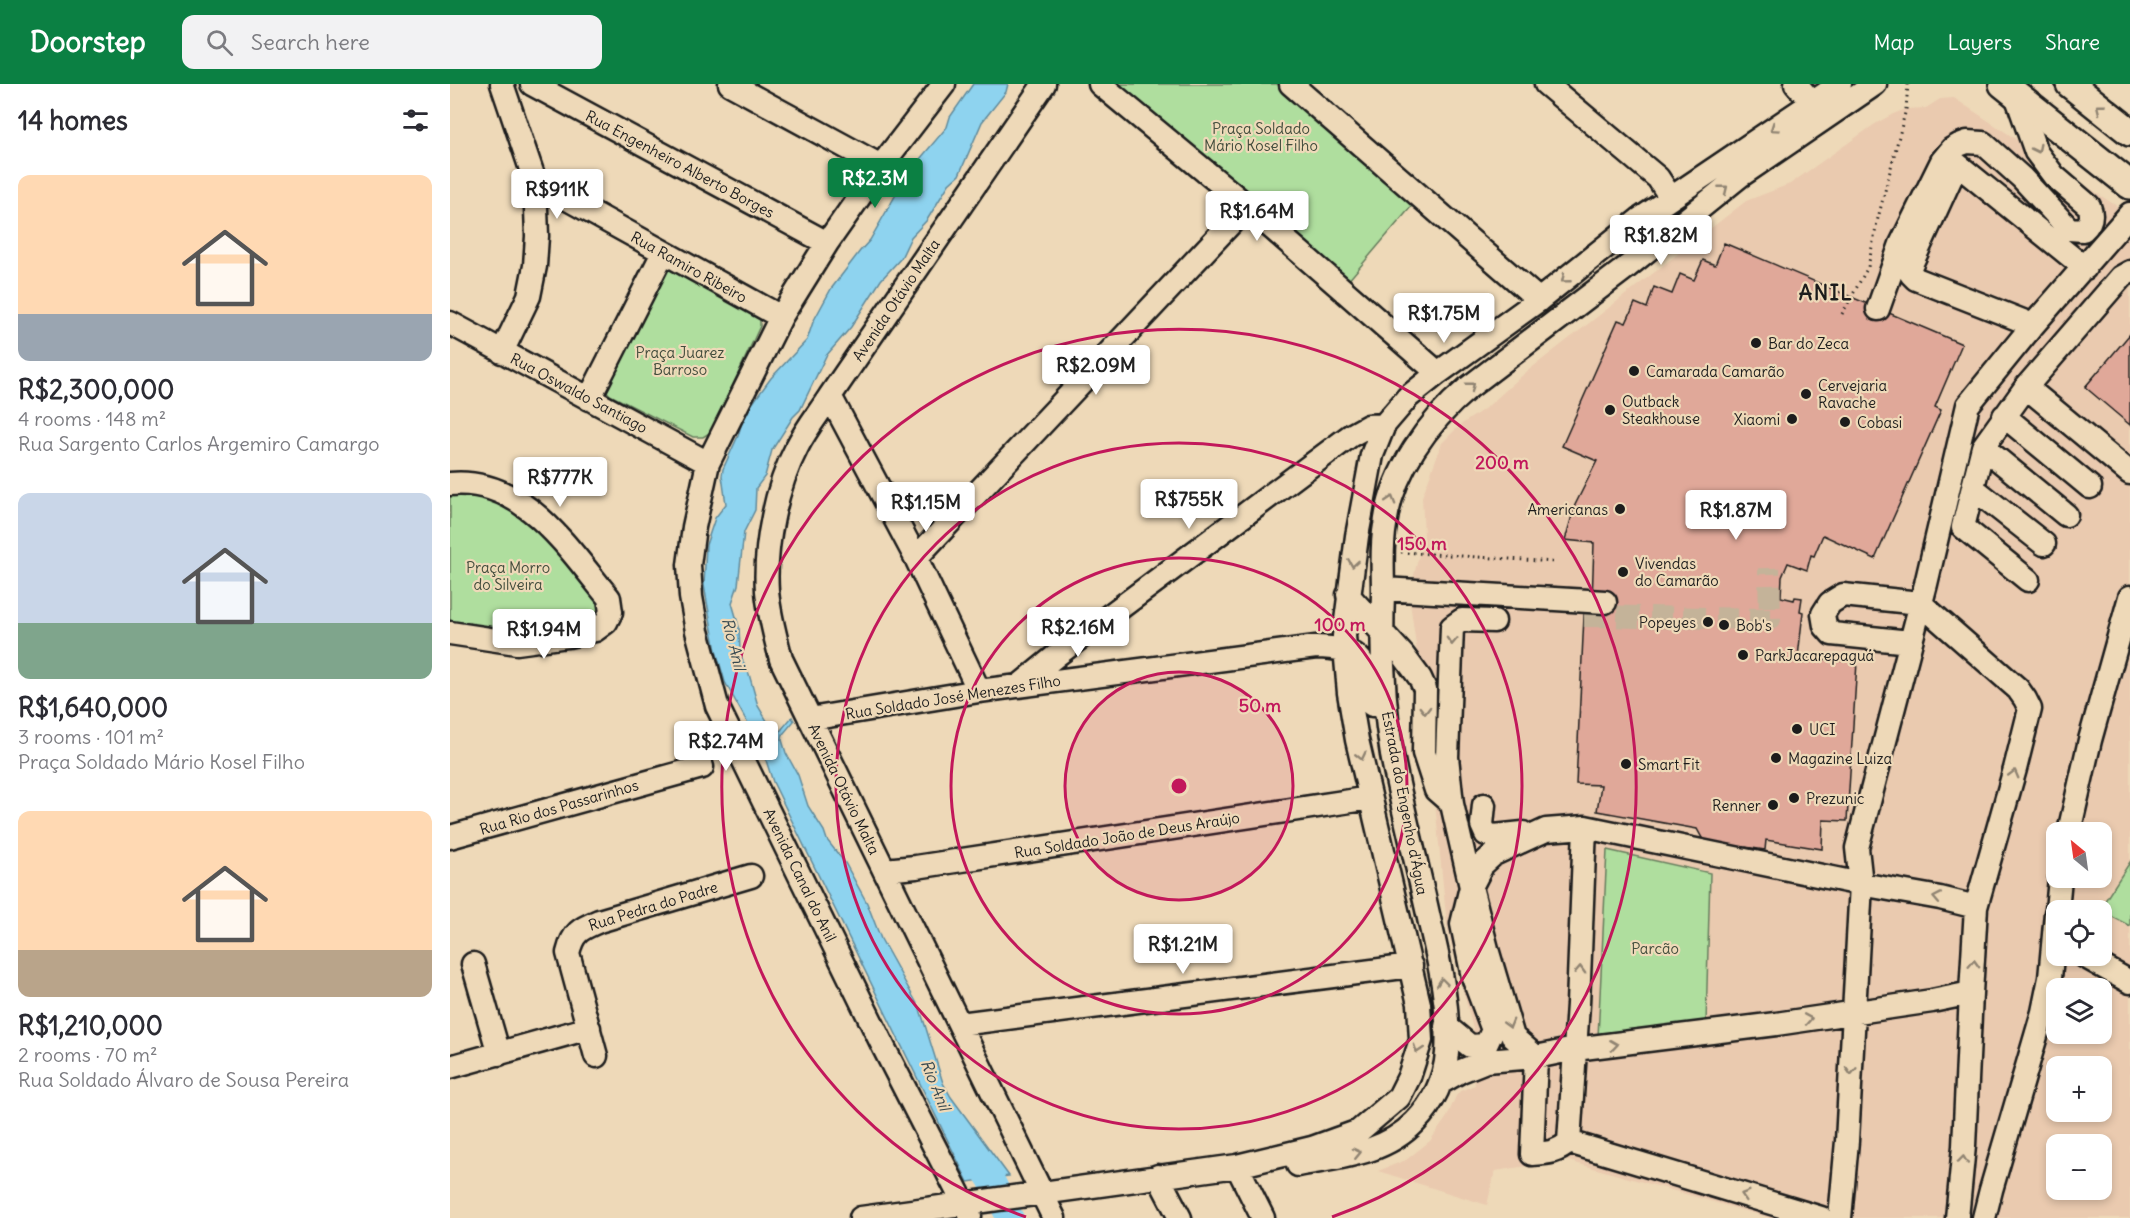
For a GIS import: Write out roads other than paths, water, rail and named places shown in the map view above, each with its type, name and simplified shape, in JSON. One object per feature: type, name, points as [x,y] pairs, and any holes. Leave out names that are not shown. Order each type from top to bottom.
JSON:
[{"type":"main road","points":[[2070,84],[2130,132]]},
{"type":"main road","points":[[2009,89],[2130,184]]},
{"type":"street","points":[[502,84],[535,181],[537,236],[535,266],[529,296],[502,352]]},
{"type":"street","name":"Rua Engenheiro Alberto Borges","points":[[532,84],[827,243]]},
{"type":"street","points":[[730,84],[881,165]]},
{"type":"street","name":"Avenida Otávio Malta","points":[[1044,84],[797,447],[783,480],[773,520],[767,589],[772,626],[781,659],[960,1024],[1037,1195],[1054,1218]]},
{"type":"street","points":[[1100,84],[1247,206],[1438,372]]},
{"type":"street","points":[[1291,84],[1539,300]]},
{"type":"street","points":[[1546,84],[1658,178],[1671,198]]},
{"type":"street","points":[[1796,84],[1812,102]]},
{"type":"street","name":"Estrada do Engenho d'Água","points":[[861,1218],[971,1208],[1037,1195],[1237,1166],[1312,1148],[1359,1131],[1399,1097],[1409,1077],[1421,1040],[1419,1004],[1370,798],[1348,693],[1344,636],[1348,595],[1372,455],[1384,425],[1408,397],[1438,372],[1539,300],[1640,219],[1840,84]]},
{"type":"street","name":"Estrada do Engenho d'Água","points":[[1237,1166],[1285,1168],[1356,1154],[1378,1147],[1392,1140],[1416,1121],[1434,1096],[1440,1083],[1447,1055],[1442,977],[1392,755],[1384,694],[1384,525],[1397,482],[1418,443],[1452,402],[1500,363],[1627,267],[1740,176],[1875,84]]},
{"type":"street","name":"Avenida Canal do Anil","points":[[938,86],[827,243],[781,317],[708,463],[694,527],[689,566],[691,597],[697,631],[717,706],[884,1048],[971,1208]]},
{"type":"street","points":[[2009,89],[2036,152],[2054,176],[2089,206],[2092,217],[2087,226],[2078,231],[2069,229],[2022,178],[1983,143],[1967,142],[1952,149],[1952,159],[1910,267],[1911,274],[1916,279],[2033,325]]},
{"type":"street","points":[[1952,159],[2085,268]]},
{"type":"street","points":[[1878,309],[1901,244],[1952,159]]},
{"type":"street","name":"Rua Ramiro Ribeiro","points":[[535,181],[781,317]]},
{"type":"street","points":[[916,558],[1247,206]]},
{"type":"street","points":[[1840,1218],[1848,1141],[1861,884],[1857,848],[1968,405],[2033,325],[2130,214]]},
{"type":"street","points":[[589,399],[663,253]]},
{"type":"street","points":[[2028,580],[1963,527],[1983,447],[2026,387],[2121,277],[2130,272]]},
{"type":"street","name":"Rua Oswaldo Santiago","points":[[450,323],[708,463]]},
{"type":"street","points":[[2026,387],[2130,473]]},
{"type":"street","points":[[830,396],[916,558],[979,691]]},
{"type":"street","points":[[2004,416],[2090,487]]},
{"type":"street","points":[[1018,686],[1350,436],[1368,426],[1384,425]]},
{"type":"street","points":[[1983,447],[2066,516]]},
{"type":"street","points":[[450,484],[460,483],[491,488],[519,501],[546,523],[609,598],[612,612],[606,622],[595,630],[517,643],[450,633]]},
{"type":"street","points":[[1973,488],[2044,544]]},
{"type":"street","points":[[1383,589],[1605,602]]},
{"type":"street","points":[[1348,595],[1420,678],[1425,689],[1424,753],[1436,790],[1452,804]]},
{"type":"street","points":[[1910,642],[1832,634],[1825,626],[1823,614],[1830,603],[1843,595],[1920,603],[2018,689],[2030,709],[1976,907],[1964,1146],[1957,1218]]},
{"type":"street","points":[[2071,822],[2090,740],[2130,597]]},
{"type":"street","points":[[1494,621],[1462,620],[1452,627],[1447,757],[1452,804],[1471,887],[1513,1037],[1536,1057]]},
{"type":"street","name":"Rua Soldado José Menezes Filho","points":[[810,719],[979,691],[1316,647],[1346,651]]},
{"type":"street","points":[[1346,651],[1352,652],[1359,658],[1368,675],[1372,707],[1384,762],[1408,823]]},
{"type":"street","points":[[1384,694],[1402,681],[1420,678]]},
{"type":"street","name":"Rua Rio dos Passarinhos","points":[[450,837],[702,767]]},
{"type":"street","name":"Rua Soldado João de Deus Araújo","points":[[884,870],[1370,798]]},
{"type":"street","points":[[1484,805],[1482,825],[1486,834],[1494,836],[1585,827],[1976,907]]},
{"type":"street","points":[[1536,1057],[1532,1154],[1553,1152],[1569,1142],[1585,827]]},
{"type":"street","points":[[1446,1026],[1470,1046],[1486,1045],[1493,1030],[1473,977],[1462,924],[1471,887],[1483,864],[1494,854],[1545,830]]},
{"type":"street","name":"Rua Pedra do Padre","points":[[596,1056],[568,953],[571,939],[582,928],[751,876]]},
{"type":"street","points":[[473,964],[499,1054]]},
{"type":"street","points":[[960,1024],[1411,966]]},
{"type":"street","points":[[1984,1218],[2045,1004],[2051,966]]},
{"type":"street","points":[[2102,966],[2130,982]]},
{"type":"street","points":[[1440,1083],[1486,1061],[1536,1057],[1575,1049],[1932,1001],[1971,993]]},
{"type":"street","points":[[450,1066],[589,1028]]},
{"type":"street","points":[[1569,1142],[1821,1218]]},
{"type":"street","points":[[1237,1166],[1263,1218]]},
{"type":"street","points":[[1158,1176],[1180,1218]]},
{"type":"water","points":[[973,84],[1008,84],[1006,92],[982,122],[959,175],[949,184],[927,220],[911,237],[901,258],[881,280],[851,327],[826,356],[800,410],[772,450],[765,476],[756,488],[755,510],[744,532],[738,585],[732,603],[739,627],[740,651],[758,706],[776,736],[792,717],[794,721],[783,734],[782,740],[798,775],[808,806],[827,840],[845,863],[867,903],[881,939],[920,1009],[943,1083],[1009,1176],[968,1182],[773,782],[763,751],[725,682],[716,651],[704,585],[706,545],[715,518],[726,504],[723,469],[738,436],[744,415],[771,378],[807,340],[813,322],[831,289],[870,240],[902,184],[947,127],[950,117]]},
{"type":"waterway","name":"Rio Anil","points":[[970,1149],[990,1178],[1010,1218]]},
{"type":"tunnel","points":[[1584,616],[1770,619],[1769,568]]},
{"type":"place","name":"Bar do Zeca","points":[[1756,343]]},
{"type":"place","name":"Camarada Camarão","points":[[1634,371]]},
{"type":"place","name":"Cervejaria Ravache","points":[[1806,394]]},
{"type":"place","name":"Outback Steakhouse","points":[[1610,410]]},
{"type":"place","name":"Xiaomi","points":[[1792,419]]},
{"type":"place","name":"Cobasi","points":[[1845,422]]},
{"type":"place","name":"Americanas","points":[[1620,509]]},
{"type":"place","name":"Vivendas do Camarão","points":[[1623,572]]},
{"type":"place","name":"Popeyes","points":[[1708,622]]},
{"type":"place","name":"Bob's","points":[[1724,625]]},
{"type":"place","name":"ParkJacarepaguá","points":[[1743,655]]},
{"type":"place","name":"UCI","points":[[1797,729]]},
{"type":"place","name":"Magazine Luiza","points":[[1776,758]]},
{"type":"place","name":"Smart Fit","points":[[1626,764]]},
{"type":"place","name":"Prezunic","points":[[1794,798]]},
{"type":"place","name":"Renner","points":[[1773,805]]},
{"type":"district","name":"ANIL","points":[[1826,292]]},
{"type":"park label","name":"Praça Soldado Mário Kosel Filho","points":[[1261,136]]},
{"type":"park label","name":"Praça Juarez Barroso","points":[[680,360]]},
{"type":"park label","name":"Praça Morro do Silveira","points":[[508,576]]},
{"type":"park label","name":"Parcão","points":[[1655,948]]}]
